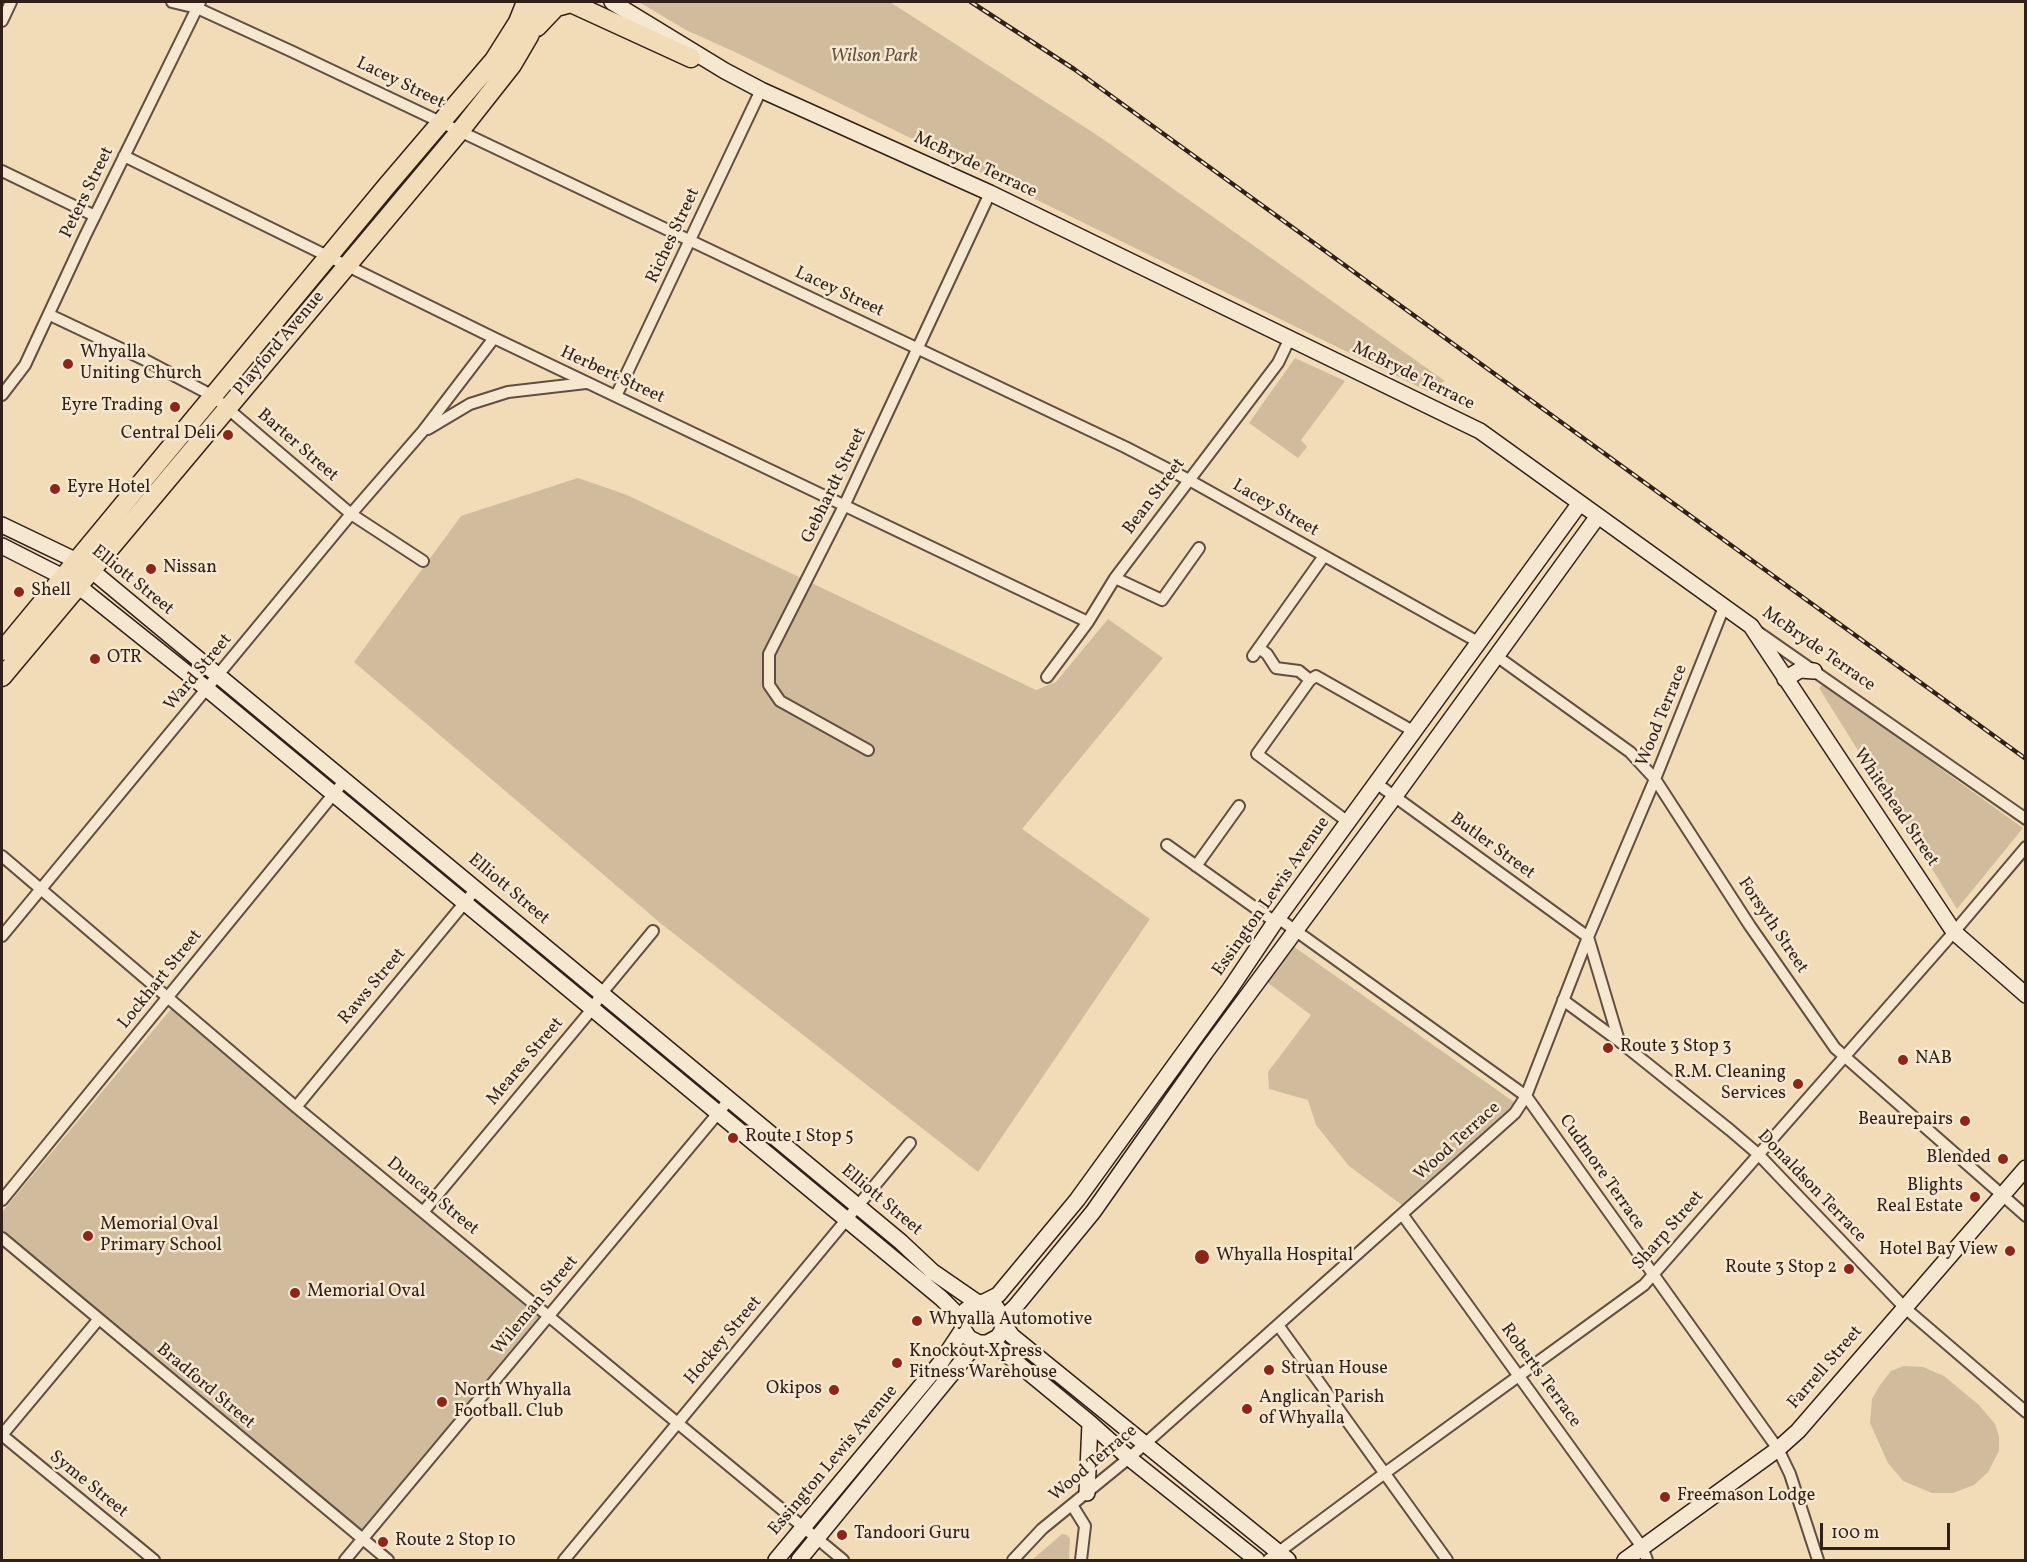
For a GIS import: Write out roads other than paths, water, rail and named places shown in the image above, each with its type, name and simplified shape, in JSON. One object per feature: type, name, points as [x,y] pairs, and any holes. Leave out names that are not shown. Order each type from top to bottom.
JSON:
[{"type":"highway","name":"Playford Avenue","points":[[2,651],[84,565],[220,401],[328,256],[500,50],[518,22],[524,2]]},
{"type":"highway","name":"Playford Avenue","points":[[220,401],[346,265],[460,131],[512,65],[529,36],[543,2]]},
{"type":"highway","points":[[529,36],[556,7],[571,3],[691,58]]},
{"type":"highway","name":"Playford Avenue","points":[[2,677],[70,581]]},
{"type":"main road","name":"McBryde Terrace","points":[[582,2],[691,58],[725,71]]},
{"type":"main road","name":"McBryde Terrace","points":[[616,3],[725,71],[761,90],[990,193],[1480,430],[1751,626]]},
{"type":"main road","name":"Essington Lewis Avenue","points":[[981,1302],[998,1295],[1077,1200],[1413,731],[1580,503]]},
{"type":"main road","name":"Essington Lewis Avenue","points":[[1003,1321],[1094,1212],[1204,1053],[1395,796],[1495,655],[1598,516]]},
{"type":"main road","name":"Elliott Street","points":[[2,525],[84,565],[857,1206],[933,1272],[981,1302]]},
{"type":"main road","name":"Elliott Street","points":[[2,546],[70,581],[207,689],[845,1221],[941,1298],[955,1312],[963,1326]]},
{"type":"main road","name":"Whitehead Street","points":[[1751,626],[1953,932],[2025,995]]},
{"type":"main road","points":[[1478,642],[1495,655]]},
{"type":"main road","points":[[1785,678],[1800,670],[1814,671]]},
{"type":"main road","name":"Farrell Street","points":[[1625,1560],[1645,1554],[1798,1431],[2025,1168]]},
{"type":"main road","points":[[1257,1560],[1129,1458],[999,1348],[969,1338],[963,1326],[966,1310],[981,1302],[996,1307],[1012,1336],[1146,1443],[1278,1558]]},
{"type":"main road","points":[[983,1343],[998,1336],[1003,1321]]},
{"type":"main road","name":"Essington Lewis Avenue","points":[[776,1560],[941,1362],[963,1326]]},
{"type":"main road","name":"Essington Lewis Avenue","points":[[799,1560],[972,1349],[983,1343]]},
{"type":"main road","points":[[1087,1493],[1090,1423]]},
{"type":"street","points":[[2,21],[11,2]]},
{"type":"street","name":"Lacey Street","points":[[172,2],[199,5],[1189,480],[1478,642]]},
{"type":"street","name":"Peters Street","points":[[2,395],[25,365],[124,156],[199,5]]},
{"type":"street","name":"Riches Street","points":[[616,396],[761,90]]},
{"type":"street","name":"Herbert Street","points":[[124,156],[586,383],[1088,622]]},
{"type":"street","points":[[2,171],[95,216]]},
{"type":"street","name":"Gebhardt Street","points":[[868,750],[780,701],[769,685],[769,654],[844,506],[990,193]]},
{"type":"street","name":"Barter Street","points":[[50,315],[145,360],[220,401],[351,514],[423,561]]},
{"type":"street","name":"Ward Street","points":[[2,936],[351,514],[423,431],[494,338]]},
{"type":"street","name":"Bean Street","points":[[1047,677],[1088,622],[1115,578],[1278,363],[1290,338]]},
{"type":"street","name":"Ward Street","points":[[423,431],[470,404],[508,392],[586,383]]},
{"type":"street","points":[[1115,578],[1162,600],[1199,548]]},
{"type":"street","points":[[1311,680],[1299,671],[1276,668],[1267,654],[1256,652],[1324,556]]},
{"type":"street","name":"Wood Terrace","points":[[1014,1560],[1042,1529],[1129,1458],[1515,1113],[1526,1096],[1588,937],[1724,607]]},
{"type":"street","name":"McBryde Terrace","points":[[1751,626],[2025,819]]},
{"type":"street","name":"Forsyth Street","points":[[1495,655],[1630,752],[1655,779],[1750,926],[1835,1048],[2025,1216]]},
{"type":"street","points":[[1348,822],[1257,754],[1316,676],[1413,731]]},
{"type":"street","name":"Lockhart Street","points":[[2,1200],[345,780]]},
{"type":"street","name":"Butler Street","points":[[1376,783],[1588,937]]},
{"type":"street","points":[[1196,866],[1239,806]]},
{"type":"street","name":"Cudmore Terrace","points":[[1167,845],[1294,930],[1526,1096],[1778,1449],[1790,1474],[1818,1560]]},
{"type":"street","name":"Sharp Street","points":[[1278,1558],[1385,1473],[1644,1285],[2025,847]]},
{"type":"street","name":"Duncan Street","points":[[2,856],[296,1107],[843,1560]]},
{"type":"street","name":"Raws Street","points":[[296,1107],[476,889]]},
{"type":"street","name":"Meares Street","points":[[423,1212],[592,1009],[601,994],[653,931]]},
{"type":"street","points":[[1588,937],[1619,1041]]},
{"type":"street","name":"Donaldson Terrace","points":[[1563,1000],[1619,1041],[1758,1154],[1905,1308],[2025,1412]]},
{"type":"street","name":"Wileman Street","points":[[345,1560],[729,1100]]},
{"type":"street","name":"Hockey Street","points":[[564,1560],[910,1143]]},
{"type":"street","name":"Roberts Terrace","points":[[1402,1214],[1645,1554]]},
{"type":"street","name":"Bradford Street","points":[[2,1238],[388,1560]]},
{"type":"street","points":[[2,1435],[98,1320]]},
{"type":"street","points":[[1278,1325],[1447,1560]]},
{"type":"street","name":"Syme Street","points":[[2,1435],[154,1560]]},
{"type":"street","points":[[1072,1505],[1085,1526],[1081,1560]]},
{"type":"railway","points":[[971,2],[1074,69],[2026,759]]},
{"type":"place","name":"Whyalla Uniting Church","points":[[68,364]]},
{"type":"place","name":"Eyre Trading","points":[[175,407]]},
{"type":"place","name":"Central Deli","points":[[228,435]]},
{"type":"place","name":"Eyre Hotel","points":[[55,489]]},
{"type":"place","name":"Nissan","points":[[151,569]]},
{"type":"place","name":"Shell","points":[[19,592]]},
{"type":"place","name":"OTR","points":[[95,659]]},
{"type":"place","name":"Route 3 Stop 3","points":[[1608,1048]]},
{"type":"place","name":"NAB","points":[[1903,1060]]},
{"type":"place","name":"R.M. Cleaning Services","points":[[1798,1084]]},
{"type":"place","name":"Beaurepairs","points":[[1965,1121]]},
{"type":"place","name":"Route 1 Stop 5","points":[[733,1138]]},
{"type":"place","name":"Blended","points":[[2003,1159]]},
{"type":"place","name":"Blights Real Estate","points":[[1975,1197]]},
{"type":"place","name":"Memorial Oval Primary School","points":[[88,1236]]},
{"type":"place","name":"Hotel Bay View","points":[[2010,1251]]},
{"type":"place","name":"Whyalla Hospital","points":[[1202,1257]]},
{"type":"place","name":"Route 3 Stop 2","points":[[1849,1269]]},
{"type":"place","name":"Memorial Oval","points":[[295,1293]]},
{"type":"place","name":"Whyalla Automotive","points":[[917,1321]]},
{"type":"place","name":"Knockout Xpress Fitness Warehouse","points":[[897,1363]]},
{"type":"place","name":"Struan House","points":[[1269,1370]]},
{"type":"place","name":"Okipos","points":[[834,1390]]},
{"type":"place","name":"North Whyalla Football. Club","points":[[442,1402]]},
{"type":"place","name":"Anglican Parish of Whyalla","points":[[1247,1409]]},
{"type":"place","name":"Freemason Lodge","points":[[1665,1497]]},
{"type":"place","name":"Tandoori Guru","points":[[842,1535]]},
{"type":"place","name":"Route 2 Stop 10","points":[[383,1542]]},
{"type":"park label","name":"Wilson Park","points":[[874,58]]}]
